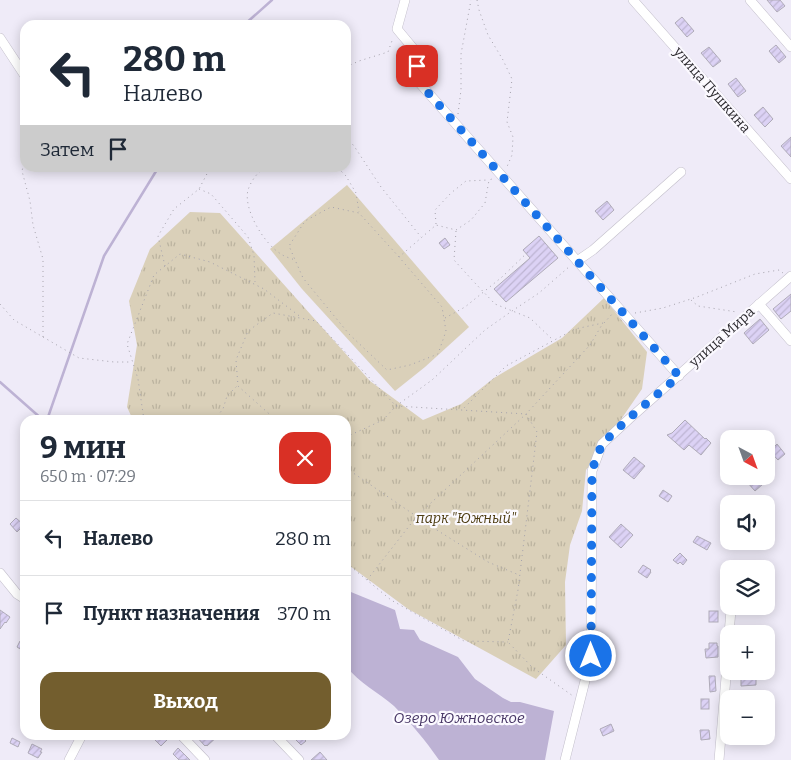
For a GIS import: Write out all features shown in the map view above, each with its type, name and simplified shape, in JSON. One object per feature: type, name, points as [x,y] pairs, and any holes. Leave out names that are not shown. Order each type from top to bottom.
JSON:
[{"type":"street","points":[[405,0],[397,28],[417,53],[416,79],[679,376]]},
{"type":"street","name":"улица Пушкина","points":[[633,0],[791,179]]},
{"type":"street","points":[[750,0],[791,46]]},
{"type":"street","points":[[0,38],[20,68]]},
{"type":"street","points":[[577,261],[593,250],[681,172]]},
{"type":"street","name":"улица Мира","points":[[566,760],[591,656],[592,470],[602,444],[790,277]]},
{"type":"street","points":[[759,304],[791,341]]},
{"type":"street","points":[[0,574],[20,596]]},
{"type":"street","points":[[719,760],[726,680]]},
{"type":"street","points":[[69,760],[79,740]]},
{"type":"street","points":[[187,740],[205,760]]},
{"type":"street","points":[[280,740],[299,760]]},
{"type":"path","points":[[457,125],[461,90],[461,54],[471,0]]},
{"type":"path","points":[[436,225],[435,210],[451,193],[466,181],[489,180],[502,177],[512,155],[513,137],[507,122],[512,79],[488,35],[477,0]]},
{"type":"path","points":[[351,65],[388,52],[397,28]]},
{"type":"path","points":[[351,143],[381,186],[422,238]]},
{"type":"path","points":[[22,172],[30,201],[33,225],[43,259],[43,337]]},
{"type":"path","points":[[165,267],[158,236],[174,209],[199,188],[208,172]]},
{"type":"path","points":[[259,172],[248,190],[249,208],[260,233],[279,253],[295,260]]},
{"type":"path","points":[[342,172],[356,194],[359,213],[442,307],[446,331],[438,354],[410,366],[387,370],[349,334],[303,278],[289,246],[305,221],[331,207],[359,213]]},
{"type":"path","points":[[436,225],[456,230],[471,220],[485,203],[489,180]]},
{"type":"path","points":[[199,188],[211,194],[248,237],[254,255],[255,284]]},
{"type":"path","points":[[399,258],[436,225]]},
{"type":"path","points":[[456,230],[454,260],[495,304],[530,318],[554,340]]},
{"type":"path","points":[[444,318],[466,307],[502,277],[530,250]]},
{"type":"path","points":[[143,415],[138,379],[127,344],[154,275],[180,254],[210,262],[255,284],[302,318]]},
{"type":"path","points":[[351,435],[382,420],[396,406],[432,380],[485,330],[540,293],[577,261]]},
{"type":"path","points":[[462,410],[506,366],[575,329],[603,323],[621,311],[663,308],[755,274],[779,270],[790,277]]},
{"type":"path","points":[[691,299],[698,306],[737,312],[743,318]]},
{"type":"path","points":[[0,304],[14,320],[79,358],[133,362]]},
{"type":"path","points":[[270,415],[238,386],[236,360],[248,331],[273,313],[316,321],[396,406],[526,414]]},
{"type":"path","points":[[367,580],[417,516],[526,414],[590,345],[603,323]]},
{"type":"path","points":[[218,415],[223,410],[227,396],[238,386]]},
{"type":"path","points":[[508,642],[519,576],[537,432],[526,414]]},
{"type":"path","points":[[351,471],[488,562],[519,576]]},
{"type":"path","points":[[351,567],[391,600],[464,641],[508,642],[532,667],[580,701]]},
{"type":"green space","points":[[347,185],[469,327],[395,391],[302,289],[270,249]]},
{"type":"green space","name":"парк \"Южный\"","points":[[190,212],[220,213],[370,381],[423,420],[461,404],[494,378],[562,338],[604,298],[647,352],[642,389],[586,470],[582,511],[570,545],[565,582],[566,645],[536,679],[408,609],[351,567],[351,415],[131,415],[127,407],[137,345],[129,301],[150,249]]},
{"type":"water","name":"Озеро Южновское","points":[[351,592],[395,610],[400,629],[414,630],[420,640],[458,657],[475,679],[503,698],[511,702],[520,702],[554,711],[545,760],[439,760],[418,732],[394,706],[351,672]]},
{"type":"building","points":[[767,0],[780,0],[785,6],[777,12]]},
{"type":"building","points":[[682,17],[694,31],[687,37],[675,23]]},
{"type":"building","points":[[776,45],[786,57],[779,63],[769,51]]},
{"type":"building","points":[[709,47],[721,61],[713,67],[701,53]]},
{"type":"building","points":[[736,78],[746,91],[738,97],[728,84]]},
{"type":"building","points":[[763,107],[773,119],[765,127],[754,115]]},
{"type":"building","points":[[791,137],[791,157],[781,146]]},
{"type":"building","points":[[607,201],[614,210],[603,220],[595,211]]},
{"type":"building","points":[[539,236],[558,258],[506,302],[494,289],[530,258],[523,250]]},
{"type":"building","points":[[445,238],[450,245],[444,249],[439,243]]},
{"type":"building","points":[[791,294],[791,311],[781,319],[773,309]]},
{"type":"building","points":[[760,319],[769,330],[753,344],[744,333]]},
{"type":"building","points":[[685,420],[711,443],[701,455],[689,445],[684,450],[667,435],[672,433]]},
{"type":"building","points":[[777,444],[785,454],[778,460],[775,457],[775,446]]},
{"type":"building","points":[[634,457],[645,466],[634,479],[623,470]]},
{"type":"building","points":[[750,485],[762,485],[755,491]]},
{"type":"building","points":[[663,490],[672,496],[668,502],[659,496]]},
{"type":"building","points":[[16,518],[20,522],[20,529],[17,532],[10,524]]},
{"type":"building","points":[[621,524],[633,535],[621,548],[609,537]]},
{"type":"building","points":[[697,536],[711,543],[707,550],[693,542]]},
{"type":"building","points":[[680,553],[687,560],[683,565],[673,560]]},
{"type":"building","points":[[643,565],[651,570],[647,578],[638,572]]},
{"type":"building","points":[[0,610],[10,617],[0,629]]},
{"type":"building","points":[[709,611],[718,611],[718,622],[709,622]]},
{"type":"building","points":[[709,643],[717,643],[718,657],[706,658],[705,649],[709,649]]},
{"type":"building","points":[[709,676],[715,676],[716,691],[710,692]]},
{"type":"building","points":[[741,680],[756,680],[756,685],[741,686]]},
{"type":"building","points":[[701,699],[709,699],[709,709],[701,709]]},
{"type":"building","points":[[611,724],[614,731],[603,736],[600,729]]},
{"type":"building","points":[[700,730],[709,730],[710,739],[701,740]]},
{"type":"building","points":[[12,738],[20,742],[18,747],[10,743]]},
{"type":"building","points":[[155,740],[167,740],[161,746]]},
{"type":"building","points":[[200,740],[214,740],[207,746]]},
{"type":"building","points":[[296,740],[306,741],[301,745]]},
{"type":"building","points":[[32,744],[42,749],[38,758],[28,753]]},
{"type":"building","points":[[178,748],[190,760],[179,760],[173,754]]},
{"type":"building","points":[[320,752],[327,760],[311,760]]},
{"type":"waterway","points":[[250,20],[272,0]]},
{"type":"waterway","points":[[49,415],[104,256],[156,172]]},
{"type":"waterway","points":[[0,382],[37,415]]},
{"type":"route","points":[[417,66],[416,79],[679,376],[628,419],[602,444],[592,470],[591,656]]}]
